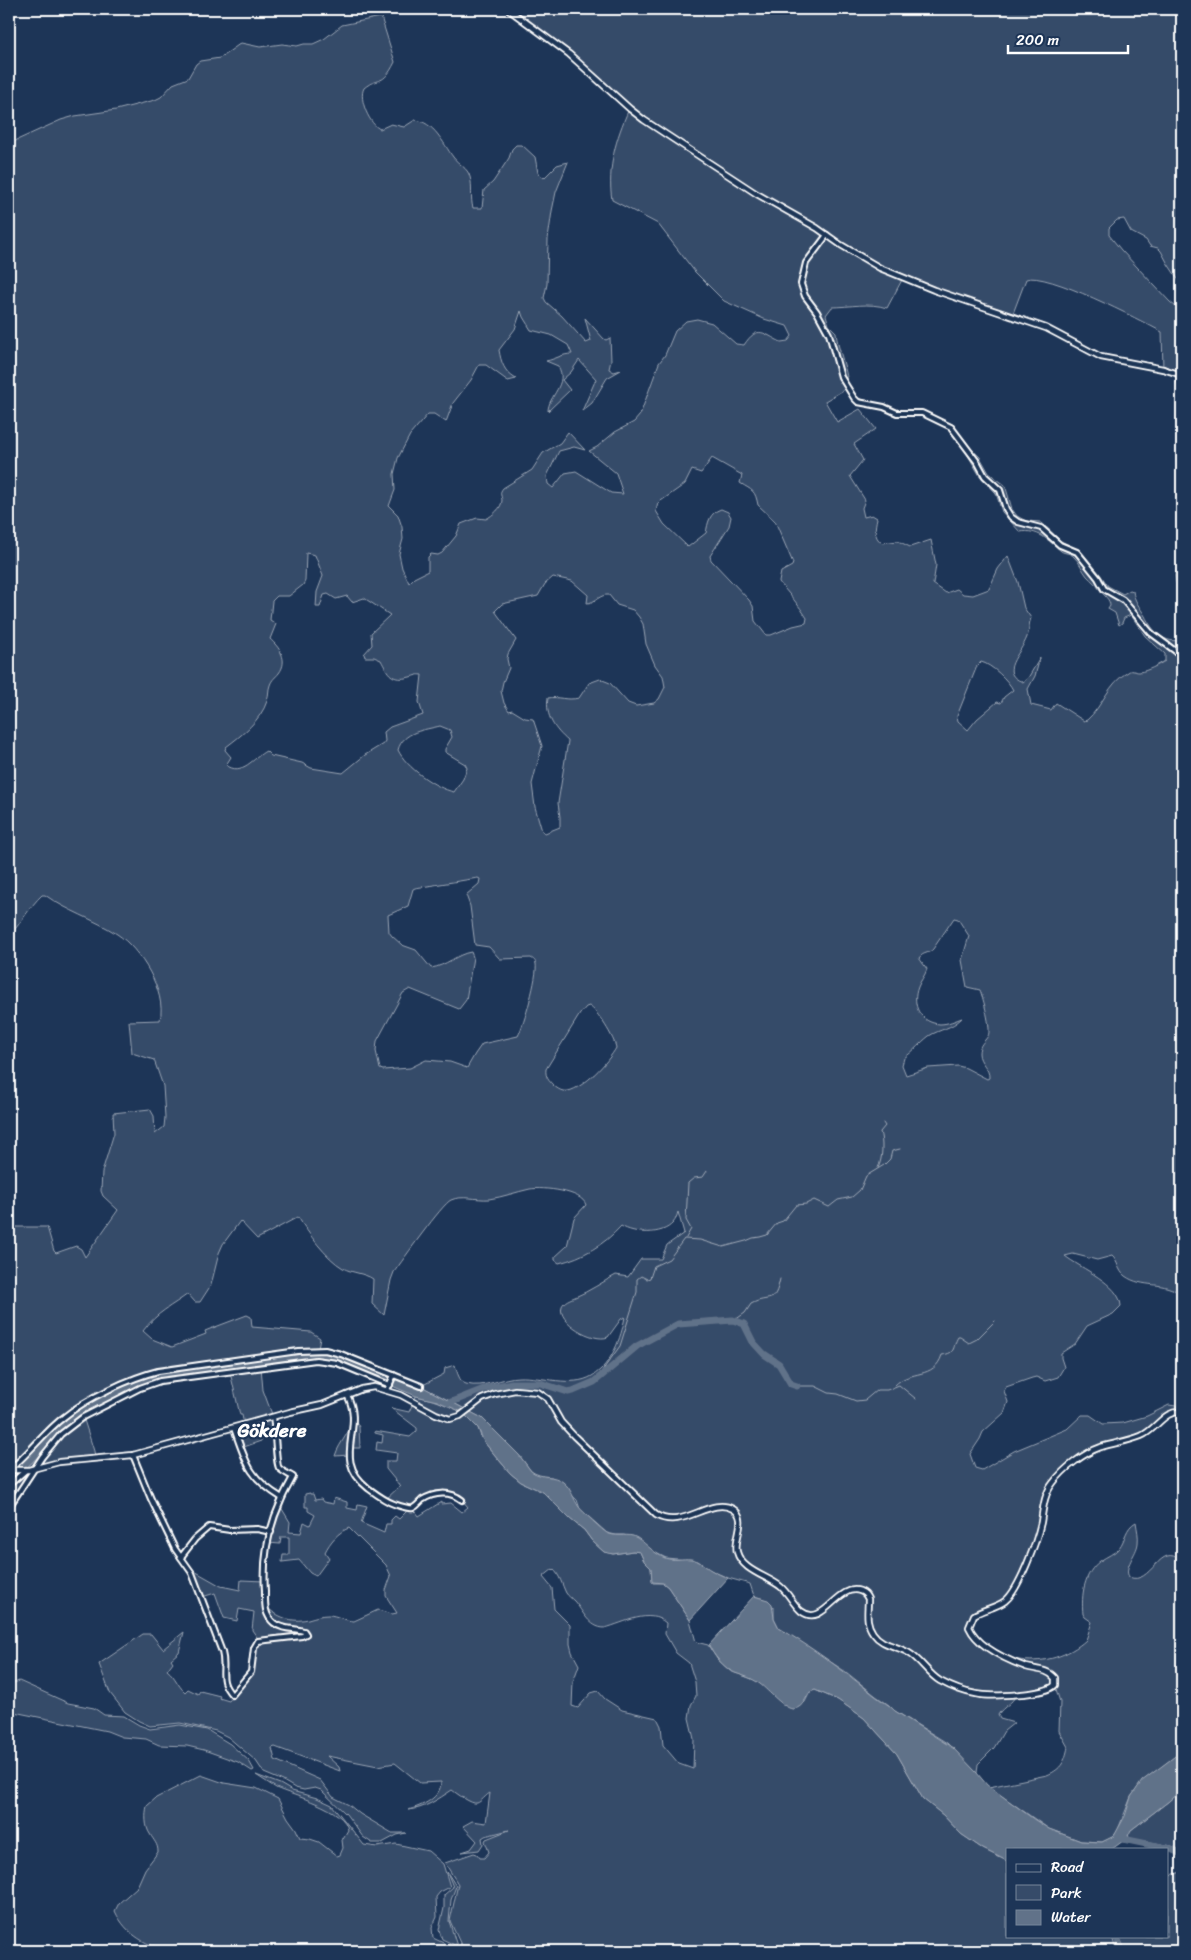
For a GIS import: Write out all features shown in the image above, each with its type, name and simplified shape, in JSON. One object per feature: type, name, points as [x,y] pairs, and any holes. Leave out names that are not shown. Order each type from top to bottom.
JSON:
[{"type":"street","points":[[508,9],[569,54],[644,120],[757,194],[817,228],[858,256],[909,280],[1046,328],[1101,357],[1181,374],[1182,390]]},
{"type":"street","points":[[827,235],[806,263],[801,284],[805,296],[817,312],[829,334],[841,377],[854,398],[858,402],[900,414],[922,413],[951,427],[985,476],[1000,490],[1006,509],[1011,517],[1018,522],[1041,528],[1060,546],[1077,552],[1098,578],[1104,589],[1123,600],[1151,633],[1182,656]]},
{"type":"street","points":[[1182,564],[1179,576],[1182,600]]},
{"type":"street","points":[[10,1470],[65,1416],[115,1389],[158,1371],[310,1350],[325,1350],[341,1354],[421,1386]]},
{"type":"street","points":[[9,1507],[50,1446],[72,1425],[118,1397],[160,1381],[316,1360],[336,1363],[389,1386],[428,1410],[450,1419],[460,1416],[482,1399],[495,1394],[515,1390],[538,1392],[548,1400],[561,1422],[574,1436],[641,1503],[656,1515],[666,1520],[676,1520],[717,1507],[728,1507],[735,1510],[739,1515],[740,1522],[736,1548],[739,1558],[755,1572],[779,1585],[802,1612],[809,1615],[818,1614],[845,1593],[855,1590],[863,1592],[868,1599],[867,1613],[870,1627],[880,1641],[908,1652],[932,1674],[948,1685],[976,1694],[998,1695],[1046,1691],[1055,1685],[1055,1678],[1050,1673],[1004,1657],[981,1642],[969,1627],[974,1615],[1002,1603],[1013,1591],[1022,1574],[1037,1535],[1045,1499],[1050,1487],[1058,1477],[1088,1454],[1102,1447],[1142,1436],[1172,1413],[1182,1412]]},
{"type":"street","points":[[389,1386],[394,1376]]},
{"type":"street","points":[[10,1470],[24,1470],[72,1460],[133,1455],[322,1405],[370,1387],[389,1386]]},
{"type":"street","points":[[347,1395],[352,1409],[350,1462],[363,1484],[390,1503],[408,1508],[413,1508],[426,1498],[441,1494],[451,1494],[462,1500]]},
{"type":"street","points":[[133,1455],[151,1499],[180,1557],[192,1573],[223,1657],[223,1679],[232,1695],[252,1672],[254,1648],[258,1641],[303,1636],[306,1634],[302,1630],[280,1627],[270,1619],[266,1611],[263,1569],[271,1532],[282,1498],[293,1477],[280,1469],[277,1463],[277,1435],[274,1417]]},
{"type":"street","points":[[234,1428],[254,1476],[282,1498]]},
{"type":"street","points":[[9,1485],[24,1470]]},
{"type":"street","points":[[180,1557],[194,1539],[209,1527],[230,1530],[257,1529],[271,1532]]},
{"type":"green space","points":[[508,9],[1182,9],[1182,285],[1161,251],[1150,246],[1146,240],[1131,232],[1124,219],[1117,220],[1109,228],[1109,235],[1170,302],[1182,312],[1182,390],[1179,373],[1163,369],[1162,332],[1093,298],[1053,282],[1037,278],[1026,279],[1012,316],[903,278],[887,308],[866,305],[832,307],[826,315],[829,325],[836,332],[845,369],[847,388],[825,401],[837,422],[860,409],[876,429],[854,444],[863,460],[850,476],[865,500],[862,508],[864,517],[872,515],[877,518],[876,535],[882,543],[898,541],[910,547],[931,540],[936,565],[933,584],[946,593],[957,589],[963,594],[973,595],[989,589],[998,569],[1008,556],[1018,582],[1024,608],[1031,618],[1028,635],[1013,662],[1012,674],[1023,682],[1028,678],[1040,658],[1035,676],[1028,689],[1031,705],[1051,710],[1056,703],[1084,721],[1087,720],[1115,682],[1131,671],[1139,672],[1165,661],[1165,654],[1145,636],[1131,615],[1124,618],[1119,625],[1115,613],[1108,609],[1110,604],[1108,599],[1087,576],[1072,555],[1061,551],[1047,539],[1037,534],[1020,532],[1002,512],[996,493],[980,476],[959,440],[964,442],[980,457],[989,473],[1005,485],[1012,509],[1017,516],[1026,521],[1041,522],[1061,541],[1081,551],[1108,586],[1123,594],[1130,590],[1133,591],[1136,601],[1155,631],[1170,640],[1182,639],[1182,1295],[1175,1290],[1132,1280],[1123,1274],[1112,1256],[1097,1260],[1073,1254],[1065,1256],[1107,1284],[1119,1298],[1121,1306],[1113,1314],[1087,1326],[1075,1344],[1061,1353],[1064,1367],[1058,1377],[1045,1381],[1036,1377],[1006,1387],[1004,1391],[1008,1402],[1004,1413],[983,1432],[970,1454],[975,1468],[982,1470],[1014,1451],[1067,1429],[1082,1415],[1090,1415],[1103,1424],[1123,1423],[1147,1416],[1169,1405],[1182,1407],[1182,1412],[1176,1411],[1147,1433],[1101,1447],[1079,1460],[1050,1487],[1040,1525],[1022,1574],[1006,1600],[979,1612],[969,1623],[978,1638],[991,1649],[1006,1657],[1039,1661],[1056,1657],[1072,1650],[1086,1640],[1092,1622],[1083,1614],[1083,1592],[1087,1578],[1100,1561],[1119,1548],[1132,1524],[1136,1522],[1138,1540],[1128,1569],[1129,1577],[1137,1578],[1143,1576],[1161,1559],[1167,1556],[1174,1556],[1181,1561],[1182,1751],[1142,1782],[1131,1797],[1117,1832],[1111,1838],[1102,1842],[1081,1841],[1049,1829],[989,1787],[1047,1775],[1062,1764],[1068,1747],[1059,1731],[1060,1702],[1055,1686],[1053,1688],[1016,1694],[1013,1700],[1002,1709],[998,1715],[1000,1719],[1014,1723],[1004,1731],[994,1748],[978,1764],[977,1773],[947,1743],[895,1711],[846,1672],[779,1628],[774,1618],[774,1607],[764,1599],[754,1596],[750,1584],[728,1578],[710,1570],[698,1561],[666,1558],[652,1551],[642,1542],[624,1535],[607,1533],[580,1509],[577,1500],[552,1477],[537,1476],[531,1471],[519,1455],[482,1418],[421,1386],[444,1374],[445,1368],[455,1365],[462,1381],[473,1385],[519,1377],[575,1381],[592,1376],[610,1358],[621,1333],[625,1317],[621,1319],[608,1337],[594,1337],[570,1324],[562,1312],[562,1306],[567,1300],[586,1292],[616,1275],[628,1277],[641,1259],[661,1259],[667,1245],[684,1233],[678,1212],[673,1223],[662,1230],[640,1232],[621,1226],[608,1239],[593,1249],[559,1263],[555,1260],[555,1257],[567,1246],[574,1218],[586,1205],[577,1196],[552,1189],[530,1189],[489,1199],[460,1198],[451,1200],[431,1221],[394,1272],[384,1315],[372,1304],[373,1279],[347,1270],[337,1264],[318,1245],[298,1217],[257,1239],[240,1221],[223,1244],[211,1285],[200,1302],[195,1302],[188,1294],[159,1314],[143,1331],[152,1339],[172,1347],[206,1334],[205,1331],[247,1315],[251,1317],[252,1327],[311,1332],[320,1338],[318,1349],[148,1373],[9,1470],[10,1234],[14,1227],[47,1227],[56,1253],[76,1246],[81,1249],[85,1257],[118,1210],[103,1196],[101,1191],[102,1172],[114,1133],[113,1113],[150,1109],[154,1116],[155,1134],[164,1127],[165,1117],[163,1086],[154,1060],[132,1053],[129,1021],[160,1020],[161,1009],[156,984],[143,960],[117,934],[62,906],[45,895],[38,899],[10,935],[12,927],[9,920],[9,146],[17,140],[61,120],[116,110],[155,100],[161,97],[173,84],[188,78],[196,64],[200,61],[220,58],[241,43],[260,47],[282,44],[297,46],[313,44],[324,39],[342,25],[381,17],[395,62],[384,78],[364,88],[363,98],[366,111],[372,122],[380,129],[391,124],[404,127],[415,120],[433,129],[453,157],[469,174],[473,208],[482,208],[484,190],[493,182],[516,145],[522,145],[535,157],[538,173],[544,178],[557,165],[568,162],[556,192],[552,211],[548,239],[547,284],[544,298],[586,343],[591,341],[585,318],[604,339],[610,338],[611,360],[609,369],[614,372],[621,370],[607,378],[592,403],[582,411],[596,379],[579,360],[571,372],[562,380],[570,390],[548,411],[551,400],[560,384],[561,372],[558,366],[546,361],[572,354],[568,345],[551,335],[531,330],[521,311],[515,329],[499,350],[504,366],[516,379],[508,381],[486,365],[479,365],[471,380],[453,403],[446,422],[434,414],[428,414],[410,435],[398,458],[394,474],[395,490],[389,506],[398,515],[402,527],[403,539],[399,554],[402,568],[409,583],[414,578],[428,571],[428,557],[431,554],[438,555],[442,553],[456,536],[461,524],[477,518],[486,519],[497,511],[502,503],[501,492],[503,488],[532,470],[543,453],[560,443],[568,432],[585,450],[574,447],[559,451],[547,476],[548,484],[553,488],[565,473],[576,471],[611,493],[623,494],[616,473],[589,451],[615,432],[634,422],[640,415],[659,363],[665,355],[675,331],[686,321],[697,319],[712,323],[736,344],[744,345],[757,333],[766,334],[781,342],[788,341],[792,336],[787,326],[764,319],[724,301],[695,272],[658,224],[612,200],[611,176],[614,153],[629,109],[569,54]],"holes":[[[712,458],[742,475],[740,483],[753,491],[758,505],[775,521],[793,563],[792,566],[781,572],[779,582],[804,613],[807,618],[806,623],[766,635],[755,621],[753,606],[749,600],[711,560],[710,556],[729,526],[731,517],[728,512],[721,509],[714,513],[706,533],[688,547],[664,524],[656,511],[658,503],[685,484],[692,470],[701,473]],[[306,553],[315,555],[323,576],[317,592],[316,607],[320,607],[324,595],[328,594],[336,599],[347,596],[352,602],[364,598],[390,615],[371,633],[372,645],[364,654],[365,657],[374,657],[381,660],[388,672],[394,677],[404,678],[422,675],[419,702],[423,715],[390,727],[384,732],[385,741],[383,744],[365,755],[343,773],[311,768],[302,763],[271,756],[266,751],[247,765],[237,769],[232,768],[226,765],[231,757],[225,750],[226,747],[256,721],[267,701],[269,687],[282,668],[282,654],[270,639],[276,624],[270,620],[272,601],[277,596],[289,596],[303,585],[305,581]],[[553,577],[572,581],[588,595],[587,603],[609,595],[617,605],[633,610],[643,624],[646,644],[655,665],[663,676],[665,687],[659,699],[654,703],[636,706],[628,703],[610,683],[600,679],[589,683],[579,698],[548,698],[547,705],[552,722],[568,741],[558,803],[560,827],[545,833],[542,831],[535,807],[532,784],[542,746],[533,719],[525,718],[512,710],[509,711],[504,703],[501,691],[509,668],[507,659],[516,640],[495,611],[502,604],[538,596],[545,584]],[[981,662],[999,673],[1013,690],[1004,697],[1001,703],[997,702],[977,719],[968,730],[958,721],[957,716],[977,666]],[[440,726],[450,730],[452,737],[445,752],[465,764],[467,768],[463,779],[454,792],[446,790],[422,776],[402,757],[398,750],[401,744],[415,732]],[[480,879],[479,884],[466,895],[470,906],[475,945],[489,947],[500,959],[531,958],[536,963],[533,989],[518,1036],[482,1044],[467,1068],[450,1062],[426,1060],[410,1068],[380,1069],[376,1051],[377,1041],[403,993],[410,989],[459,1009],[466,1000],[473,957],[471,952],[431,968],[416,950],[402,945],[389,932],[388,915],[408,906],[413,889]],[[954,918],[958,919],[969,936],[962,960],[967,987],[980,990],[988,1020],[988,1036],[979,1050],[979,1057],[989,1074],[987,1079],[958,1066],[928,1068],[906,1075],[902,1065],[904,1058],[929,1036],[962,1018],[940,1024],[927,1020],[919,1012],[916,994],[927,969],[919,958],[931,951]],[[589,1006],[601,1019],[616,1048],[602,1067],[588,1080],[574,1089],[564,1091],[549,1081],[546,1069],[580,1014]]]},
{"type":"green space","points":[[261,1367],[263,1390],[273,1417],[277,1435],[261,1439],[261,1441],[241,1448],[234,1428],[244,1425],[230,1372]]},
{"type":"green space","points":[[416,1396],[437,1401],[462,1412],[478,1428],[481,1437],[488,1447],[510,1473],[521,1482],[543,1492],[584,1530],[604,1552],[613,1554],[633,1551],[640,1552],[651,1568],[653,1583],[663,1583],[668,1587],[690,1620],[696,1642],[708,1645],[717,1659],[730,1671],[755,1680],[784,1705],[795,1708],[805,1702],[810,1692],[815,1690],[838,1700],[864,1718],[897,1754],[923,1799],[943,1815],[961,1834],[983,1849],[1006,1860],[1006,1938],[1113,1938],[1116,1951],[482,1951],[461,1945],[450,1921],[458,1884],[445,1863],[474,1853],[480,1858],[484,1858],[489,1852],[486,1839],[509,1830],[482,1838],[483,1844],[479,1850],[462,1852],[471,1849],[477,1841],[463,1826],[472,1821],[486,1823],[490,1793],[475,1803],[452,1790],[426,1806],[408,1810],[425,1804],[434,1797],[438,1793],[441,1782],[420,1783],[395,1763],[378,1766],[327,1756],[339,1767],[340,1771],[275,1747],[272,1748],[275,1760],[320,1780],[333,1797],[349,1805],[360,1814],[392,1833],[406,1833],[397,1835],[382,1843],[372,1843],[363,1837],[346,1814],[321,1790],[315,1788],[304,1790],[295,1788],[264,1773],[256,1761],[228,1737],[216,1731],[180,1723],[150,1726],[125,1712],[110,1693],[99,1664],[143,1634],[151,1634],[163,1649],[184,1632],[179,1652],[171,1659],[173,1662],[167,1670],[185,1692],[188,1689],[198,1694],[200,1691],[220,1696],[219,1698],[229,1701],[250,1675],[253,1651],[259,1640],[252,1630],[254,1612],[239,1609],[237,1621],[224,1618],[215,1593],[202,1597],[191,1569],[221,1586],[240,1590],[241,1580],[264,1581],[265,1606],[290,1620],[302,1620],[328,1615],[354,1621],[378,1610],[392,1614],[397,1613],[386,1596],[391,1576],[386,1565],[349,1528],[338,1535],[329,1545],[325,1552],[329,1558],[316,1576],[310,1573],[299,1560],[282,1562],[283,1555],[289,1555],[289,1537],[281,1537],[280,1544],[268,1543],[279,1504],[290,1522],[289,1532],[301,1533],[304,1522],[310,1525],[315,1515],[308,1511],[308,1507],[305,1507],[305,1494],[313,1494],[315,1500],[321,1499],[323,1502],[333,1504],[334,1498],[347,1502],[347,1508],[357,1510],[358,1504],[367,1506],[361,1523],[384,1533],[386,1524],[391,1524],[391,1520],[395,1516],[399,1519],[406,1512],[407,1508],[385,1500],[400,1486],[386,1469],[386,1461],[396,1461],[397,1453],[376,1450],[377,1442],[382,1443],[383,1435],[375,1433],[375,1431],[410,1437],[417,1431],[417,1428],[391,1408],[409,1412]],"holes":[[[451,1494],[462,1500],[468,1507],[462,1512],[451,1503],[441,1504],[441,1502],[419,1516],[413,1508],[430,1496]],[[553,1569],[567,1594],[587,1618],[599,1627],[605,1628],[644,1617],[652,1617],[666,1623],[665,1634],[676,1653],[689,1663],[695,1682],[696,1696],[691,1705],[689,1718],[694,1739],[693,1769],[679,1764],[663,1745],[661,1726],[657,1718],[622,1710],[605,1699],[598,1691],[591,1693],[578,1708],[572,1706],[573,1682],[579,1665],[570,1644],[570,1625],[554,1609],[552,1588],[543,1577]]]},
{"type":"green space","points":[[353,1416],[359,1427],[360,1448],[349,1448],[349,1455],[335,1456],[351,1426]]},
{"type":"green space","points":[[83,1417],[95,1459],[36,1468],[9,1507],[9,1485],[61,1434]]},
{"type":"green space","points":[[19,1681],[68,1703],[94,1708],[104,1715],[124,1716],[150,1729],[180,1725],[207,1730],[230,1744],[249,1761],[254,1770],[252,1771],[238,1762],[204,1750],[187,1746],[159,1745],[146,1739],[122,1737],[107,1731],[9,1711],[9,1685]]},
{"type":"green space","points":[[201,1775],[224,1783],[256,1788],[278,1799],[300,1838],[319,1842],[337,1856],[340,1855],[343,1848],[342,1840],[348,1830],[345,1822],[338,1815],[317,1804],[276,1788],[256,1775],[280,1784],[292,1791],[317,1798],[332,1805],[364,1845],[377,1847],[396,1844],[428,1851],[443,1864],[450,1887],[440,1892],[436,1897],[437,1917],[432,1928],[433,1938],[460,1951],[173,1951],[147,1943],[139,1938],[125,1927],[115,1911],[119,1903],[137,1887],[145,1869],[158,1852],[157,1845],[147,1828],[147,1806],[156,1798]]},
{"type":"green space","points":[[1182,1789],[1182,1851],[1172,1846],[1129,1838],[1128,1833],[1131,1830]]},
{"type":"green space","points":[[447,1872],[456,1886],[451,1900],[449,1921],[457,1946],[442,1939],[439,1930],[444,1908],[444,1895],[453,1887]]},
{"type":"green space","points":[[1182,1872],[1182,1951],[1126,1951],[1120,1938],[1168,1938],[1168,1876]]},
{"type":"water","points":[[310,1349],[325,1350],[421,1386],[482,1418],[519,1455],[531,1471],[539,1475],[555,1478],[566,1485],[579,1507],[607,1533],[633,1536],[665,1558],[694,1560],[728,1578],[690,1620],[668,1587],[663,1583],[652,1582],[651,1568],[644,1561],[640,1552],[633,1551],[613,1554],[604,1552],[584,1530],[543,1492],[521,1482],[510,1473],[484,1442],[478,1428],[462,1412],[437,1401],[416,1396],[337,1363],[323,1360],[151,1384],[97,1409],[61,1434],[9,1485],[9,1470],[54,1426],[91,1400],[148,1373]]},
{"type":"water","points":[[754,1596],[768,1600],[772,1604],[774,1618],[779,1628],[828,1660],[895,1711],[953,1748],[987,1785],[1035,1820],[1049,1829],[1081,1841],[1102,1842],[1114,1836],[1125,1816],[1131,1797],[1142,1781],[1182,1751],[1182,1789],[1131,1830],[1128,1836],[1132,1840],[1130,1843],[1123,1841],[1113,1848],[1006,1848],[1006,1860],[983,1849],[961,1834],[943,1815],[923,1799],[897,1754],[864,1718],[838,1700],[815,1690],[810,1692],[800,1706],[794,1709],[790,1708],[781,1703],[757,1682],[727,1668],[719,1661],[709,1645]]},
{"type":"waterway","points":[[878,1168],[882,1150],[880,1132],[885,1126],[883,1123]]},
{"type":"waterway","points":[[594,1382],[620,1346],[637,1292],[637,1279],[641,1276],[647,1279],[650,1278],[654,1266],[669,1259],[684,1239],[700,1240],[723,1247],[767,1235],[777,1223],[783,1221],[796,1205],[806,1204],[814,1200],[829,1207],[838,1200],[852,1197],[860,1190],[866,1176],[884,1165],[890,1159],[892,1151],[900,1149]]},
{"type":"waterway","points":[[686,1238],[691,1229],[686,1220],[688,1183],[694,1178],[703,1177],[707,1171]]},
{"type":"waterway","points":[[735,1320],[745,1313],[751,1304],[773,1297],[780,1279]]},
{"type":"waterway","points":[[449,1403],[484,1389],[512,1383],[540,1383],[568,1392],[573,1391],[594,1382],[637,1346],[678,1324],[733,1320],[744,1324],[753,1342],[764,1354],[779,1364],[791,1384],[797,1386]]},
{"type":"waterway","points":[[895,1385],[901,1380],[933,1368],[942,1355],[952,1351],[958,1337],[969,1343],[977,1339],[995,1321]]},
{"type":"waterway","points":[[797,1386],[815,1386],[829,1393],[838,1394],[856,1401],[865,1400],[877,1390],[887,1390],[899,1385],[916,1399]]},
{"type":"waterway","points":[[1123,1839],[1166,1848]]},
{"type":"waterway","points":[[1168,1848],[1182,1854]]},
{"type":"waterway","points":[[1117,1938],[1122,1951]]},
{"type":"district","name":"Gökdere","points":[[272,1430]]}]
